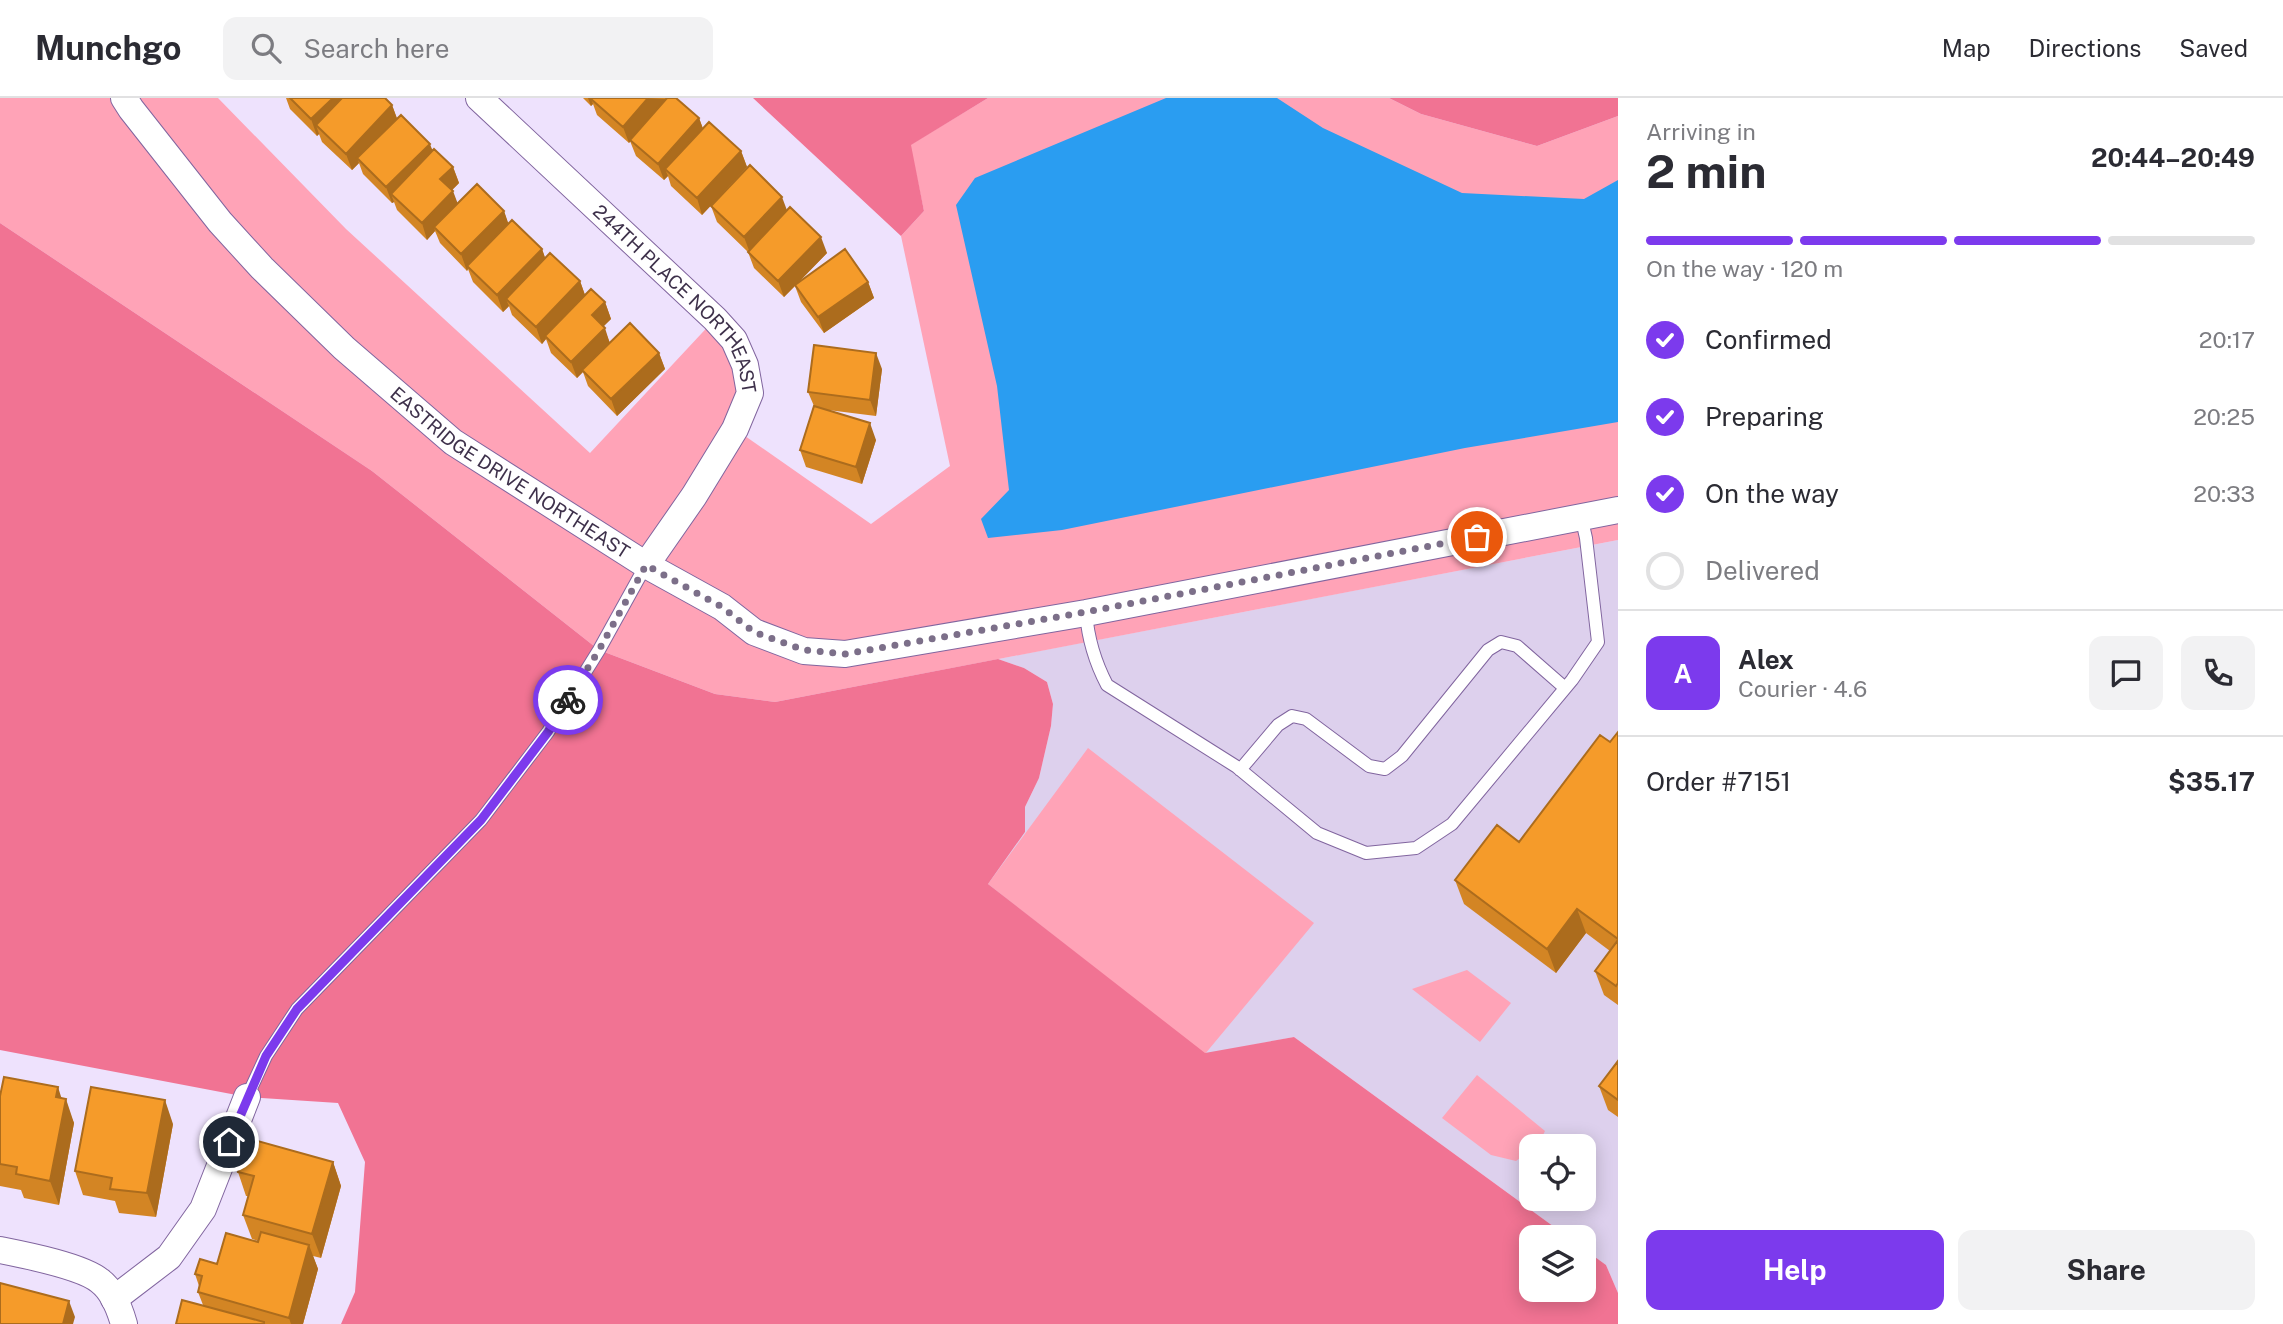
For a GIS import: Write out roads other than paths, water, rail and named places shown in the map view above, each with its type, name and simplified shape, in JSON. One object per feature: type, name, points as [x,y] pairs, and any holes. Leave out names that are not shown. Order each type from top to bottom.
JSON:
[{"type":"street","name":"EASTRIDGE DRIVE NORTHEAST","points":[[124,98],[220,222],[262,268],[389,389],[453,442],[646,565],[722,607],[754,632],[804,650],[845,654],[1086,612],[1618,510]]},
{"type":"street","name":"244TH PLACE NORTHEAST","points":[[479,98],[715,319],[734,340],[745,365],[750,393],[735,429],[694,496],[646,565]]},
{"type":"street","points":[[114,1299],[169,1257],[203,1209],[247,1097]]},
{"type":"street","points":[[0,1250],[85,1272],[101,1281],[114,1299],[124,1324]]},
{"type":"lane","points":[[1086,612],[1087,631],[1096,663],[1107,685],[1240,770],[1317,833],[1366,853],[1416,848],[1452,824],[1565,688],[1598,642],[1581,516]]},
{"type":"lane","points":[[247,1097],[266,1056],[297,1009],[481,820],[548,732],[599,650],[646,565]]},
{"type":"lane","points":[[1240,770],[1278,725],[1292,716],[1306,719],[1369,766],[1385,769],[1402,756],[1488,650],[1501,642],[1517,646],[1565,688]]},
{"type":"water","points":[[1166,98],[1277,98],[1323,128],[1462,193],[1584,199],[1618,180],[1618,422],[1465,448],[1062,530],[988,538],[981,519],[1009,490],[997,386],[956,205],[975,178]]}]
